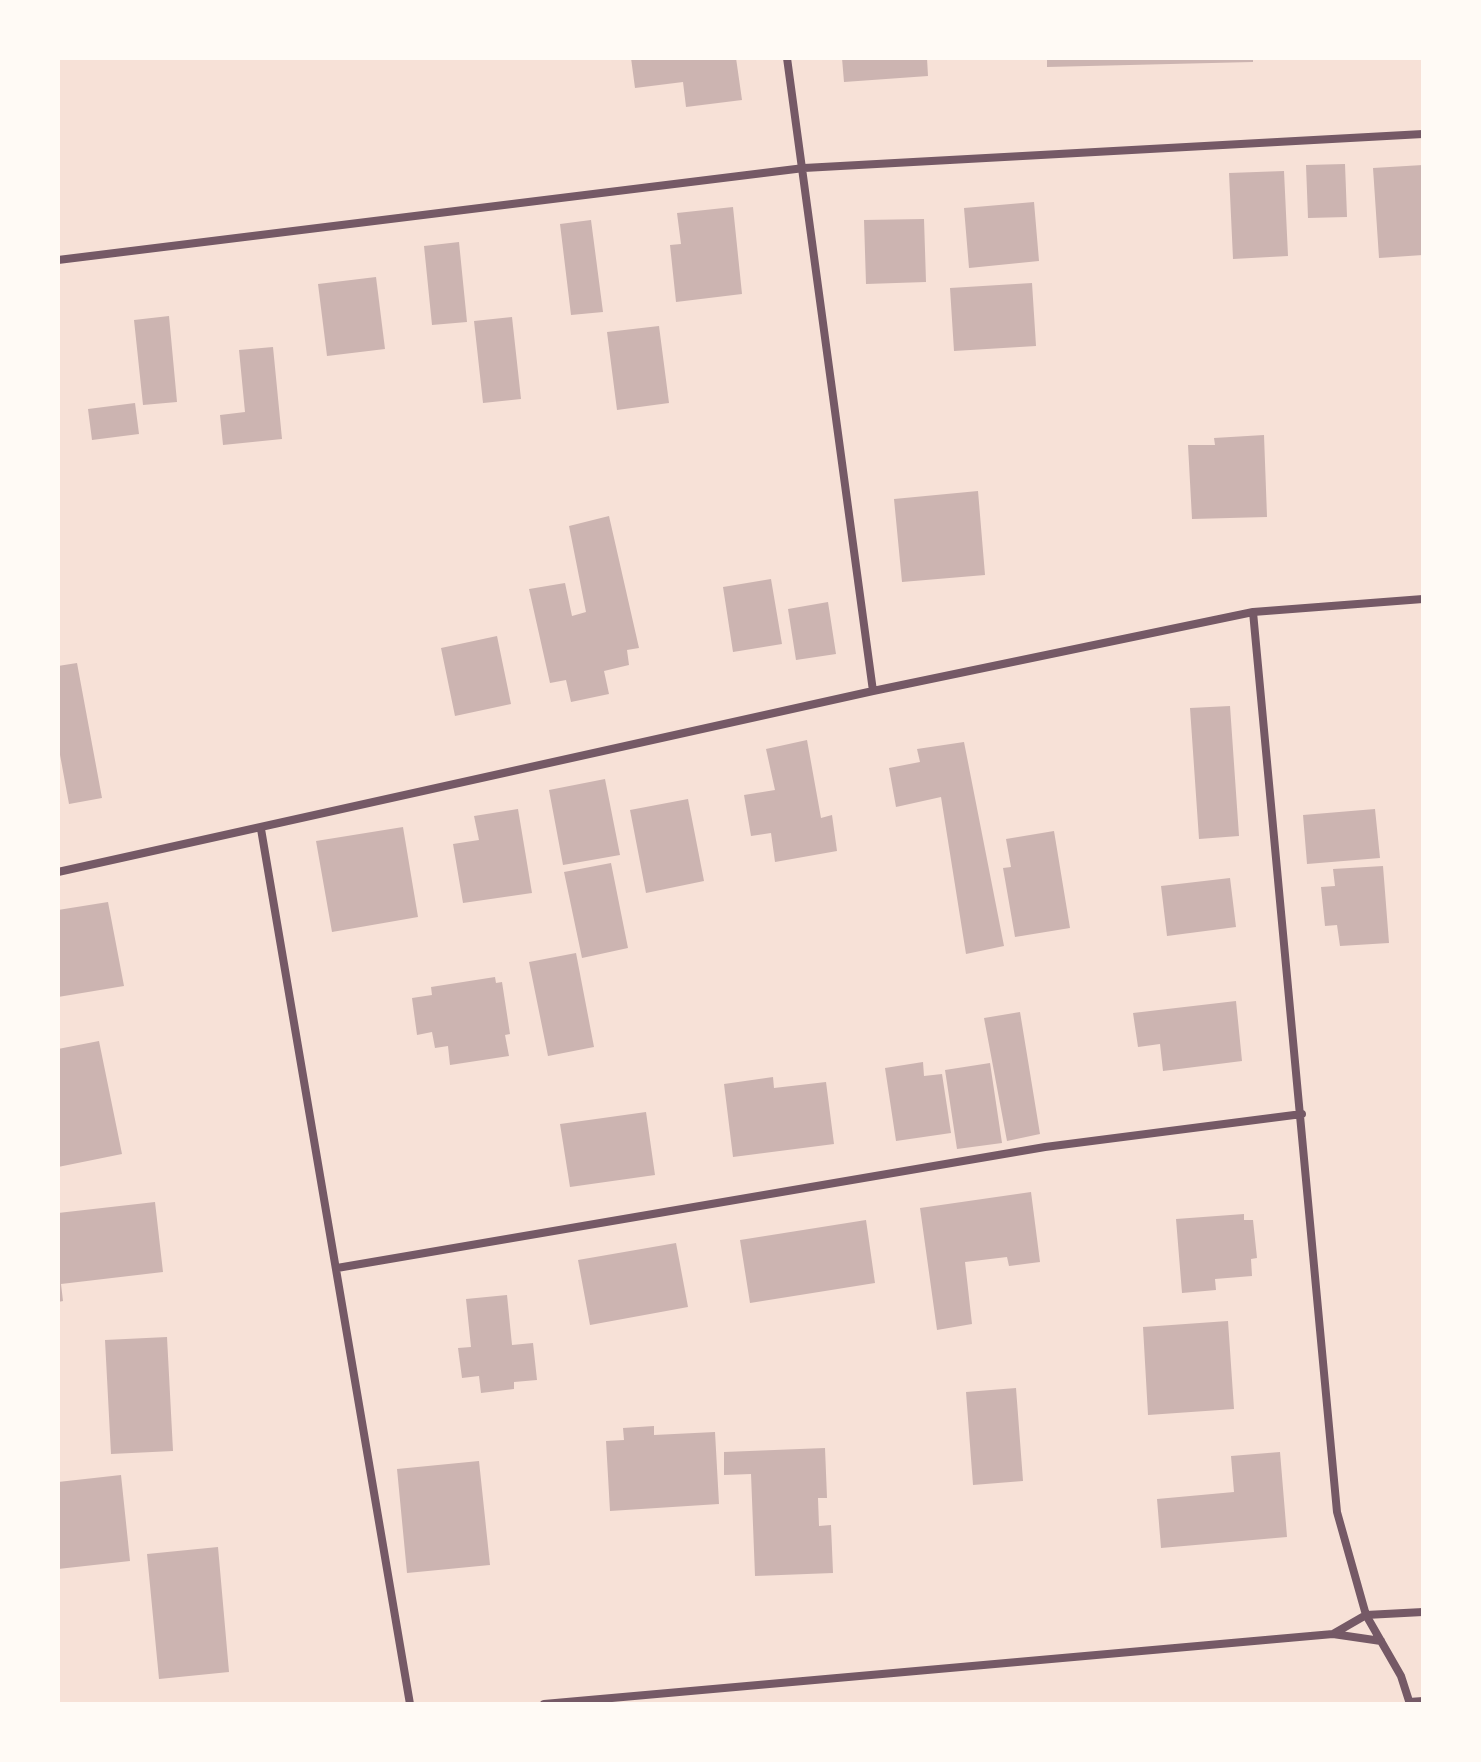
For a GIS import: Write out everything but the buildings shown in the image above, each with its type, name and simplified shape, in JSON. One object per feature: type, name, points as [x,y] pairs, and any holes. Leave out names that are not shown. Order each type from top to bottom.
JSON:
[{"type":"street","points":[[787,58],[873,691]]},
{"type":"street","points":[[58,260],[804,168],[1423,134]]},
{"type":"street","points":[[58,872],[873,691],[1253,612],[1423,599]]},
{"type":"street","points":[[1253,612],[1337,1512],[1366,1615],[1401,1676],[1409,1703]]},
{"type":"street","points":[[261,829],[410,1704]]},
{"type":"street","points":[[337,1268],[1045,1147],[1302,1114]]},
{"type":"street","points":[[1333,1634],[1366,1615],[1423,1612]]},
{"type":"street","points":[[544,1704],[1333,1634],[1381,1641]]},
{"type":"lane","points":[[1409,1703],[1423,1700]]}]
